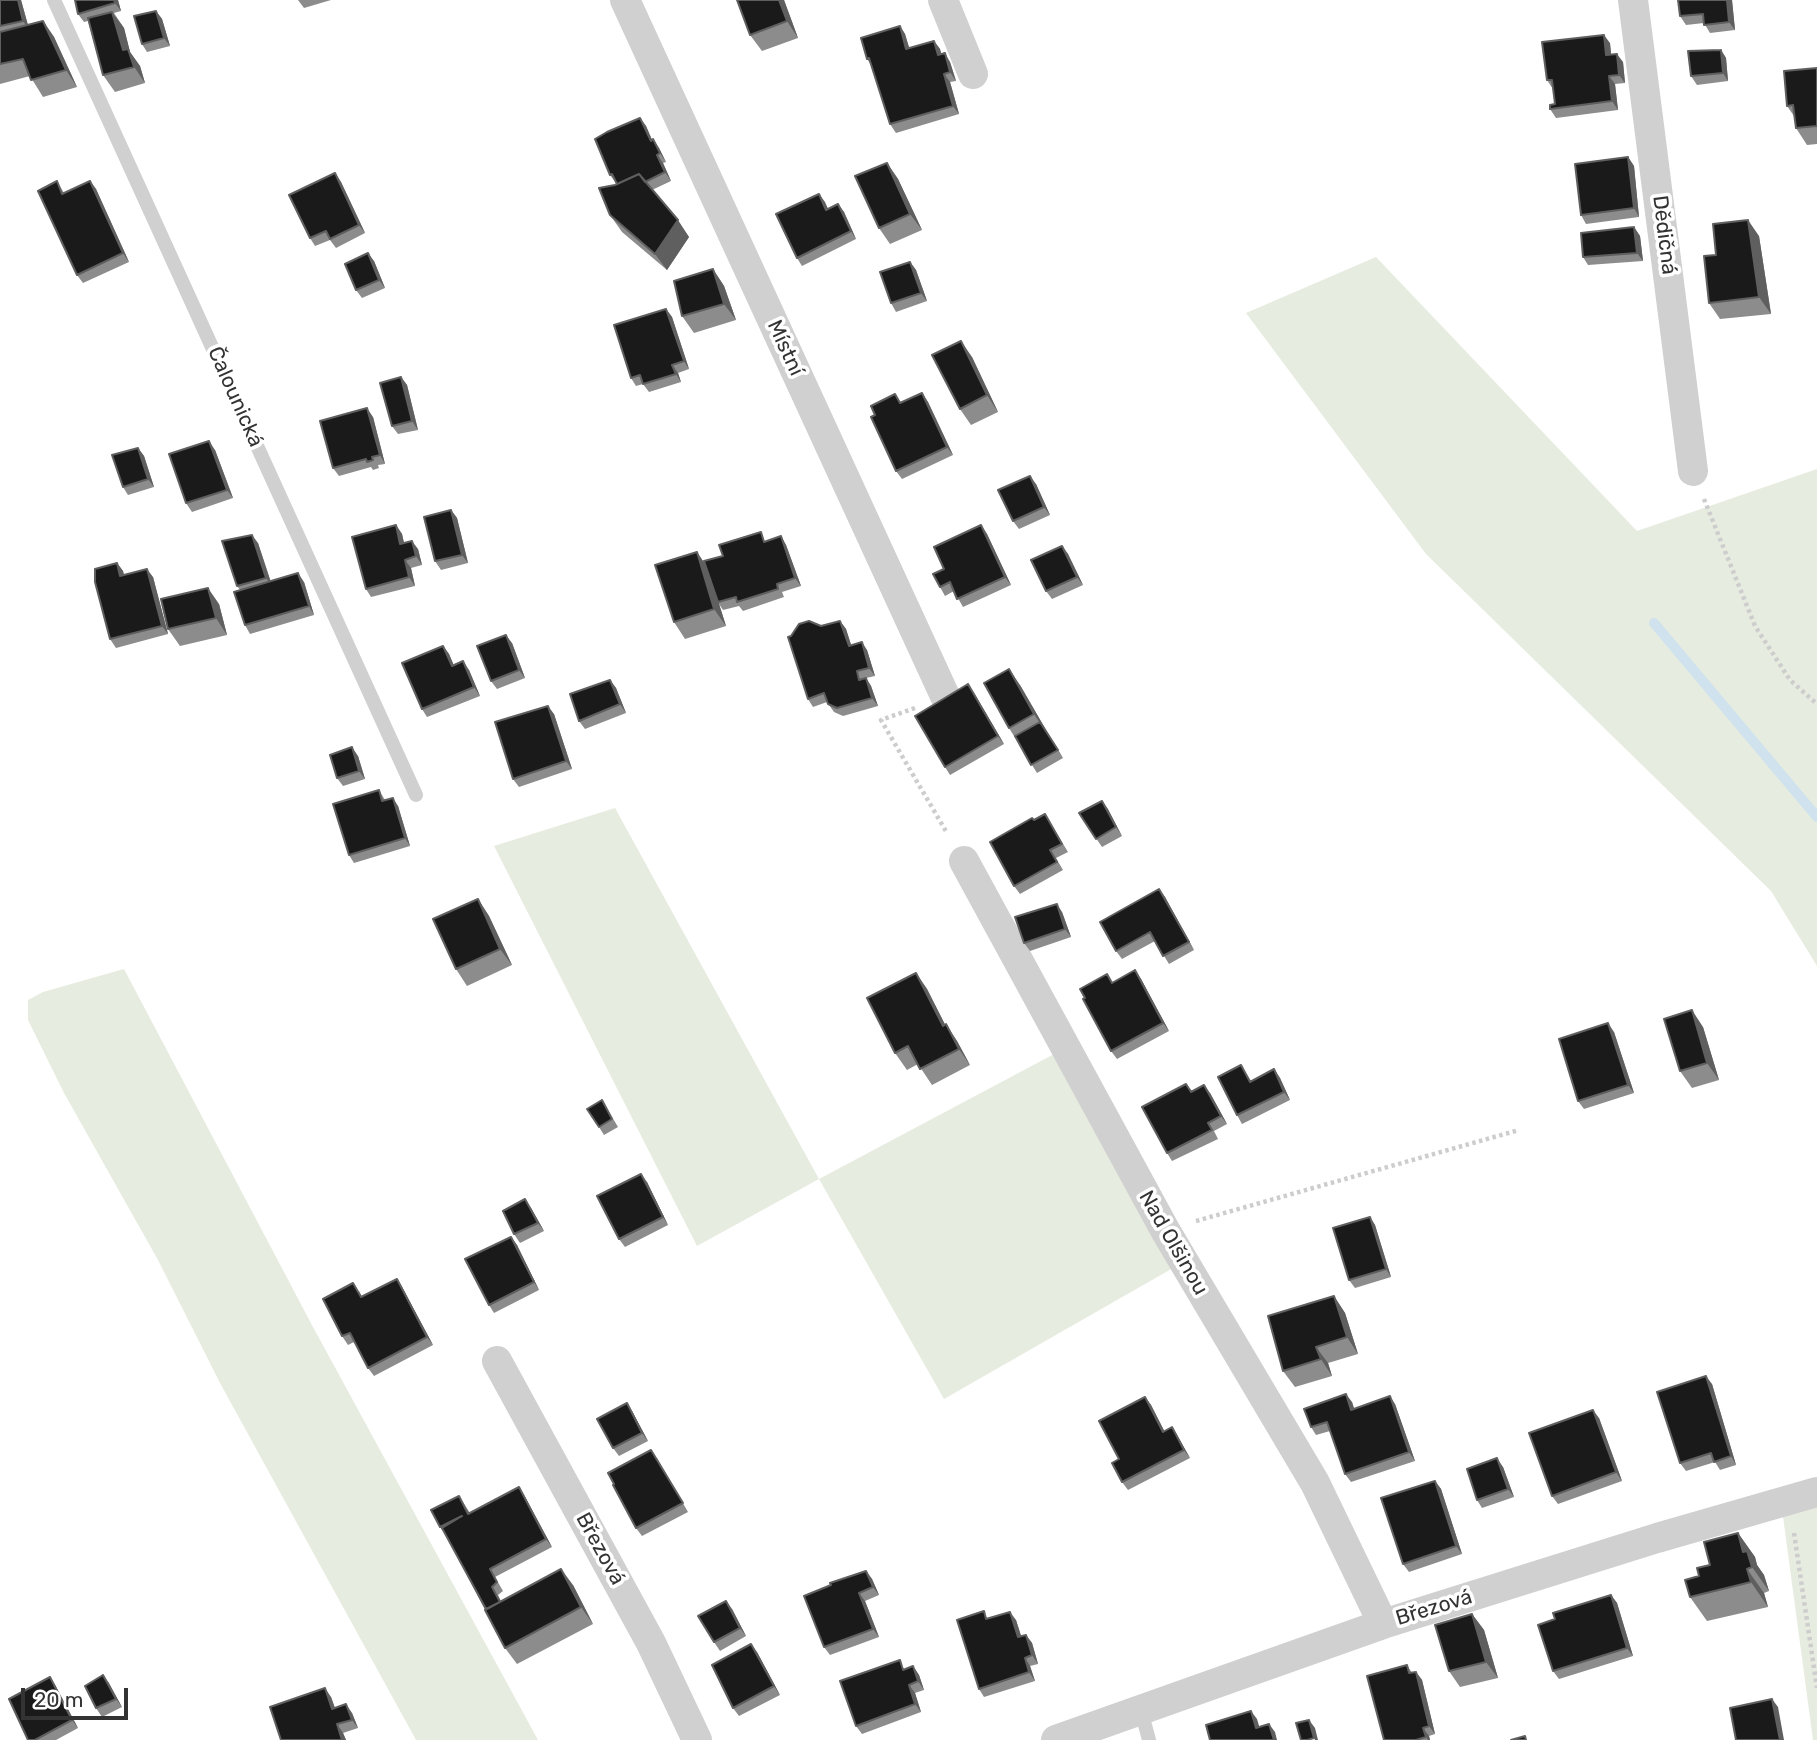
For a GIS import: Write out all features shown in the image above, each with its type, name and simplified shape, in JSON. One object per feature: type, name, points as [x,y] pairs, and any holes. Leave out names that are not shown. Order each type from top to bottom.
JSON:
[{"type":"street","name":"Místní","points":[[625,0],[945,696]]},
{"type":"street","points":[[943,0],[973,74]]},
{"type":"street","name":"Dědičná","points":[[1633,0],[1693,471]]},
{"type":"street","name":"Nad Olšinou","points":[[964,861],[1165,1230],[1315,1483],[1383,1624]]},
{"type":"street","name":"Březová","points":[[497,1361],[651,1643],[697,1740]]},
{"type":"street","name":"Březová","points":[[1056,1740],[1383,1624],[1657,1538],[1803,1496]]},
{"type":"lane","name":"Čalounická","points":[[54,0],[416,795]]},
{"type":"lane","points":[[1141,1710],[1149,1740]]},
{"type":"path","points":[[1693,471],[1755,626],[1790,680],[1817,704]]},
{"type":"path","points":[[945,696],[881,720],[964,861]]},
{"type":"path","points":[[1165,1230],[1519,1130]]},
{"type":"path","points":[[1803,1496],[1817,1688]]},
{"type":"shaded area","points":[[1376,257],[1637,531],[1817,469],[1817,966],[1771,891],[1426,554],[1246,313]]},
{"type":"shaded area","points":[[615,808],[819,1179],[697,1246],[494,846]]},
{"type":"shaded area","points":[[124,969],[313,1327],[538,1740],[416,1740],[220,1383],[158,1260],[64,1093],[28,1020],[28,1000],[43,992]]},
{"type":"shaded area","points":[[1056,1053],[1173,1268],[944,1399],[819,1179]]},
{"type":"shaded area","points":[[1817,1499],[1817,1740],[1813,1740],[1782,1509]]},
{"type":"building","points":[[0,0],[18,0],[23,21],[0,26]]},
{"type":"building","points":[[75,0],[114,0],[115,3],[78,14]]},
{"type":"building","points":[[737,0],[779,0],[787,21],[750,35]]},
{"type":"building","points":[[1678,0],[1727,0],[1729,22],[1704,25],[1703,14],[1680,16]]},
{"type":"building","points":[[156,11],[164,38],[142,44],[134,16]]},
{"type":"building","points":[[112,12],[123,50],[128,49],[134,67],[103,75],[88,18]]},
{"type":"building","points":[[43,21],[66,70],[31,80],[23,59],[0,64],[0,32]]},
{"type":"building","points":[[900,26],[906,49],[934,41],[938,55],[945,53],[950,72],[944,74],[953,106],[890,124],[861,38]]},
{"type":"building","points":[[1604,35],[1606,55],[1617,54],[1619,75],[1609,76],[1612,101],[1550,109],[1550,105],[1555,104],[1552,80],[1547,80],[1542,42]]},
{"type":"building","points":[[1721,50],[1723,73],[1691,76],[1688,51]]},
{"type":"building","points":[[1817,68],[1817,126],[1796,128],[1793,105],[1787,106],[1784,71]]},
{"type":"building","points":[[640,118],[660,153],[657,155],[665,172],[645,182],[639,174],[617,184],[612,174],[610,175],[595,139]]},
{"type":"building","points":[[1628,157],[1634,208],[1581,215],[1575,164]]},
{"type":"building","points":[[887,163],[910,214],[879,228],[855,176]]},
{"type":"building","points":[[335,173],[359,225],[330,239],[326,231],[310,238],[289,195]]},
{"type":"building","points":[[639,174],[678,220],[655,254],[610,215],[599,188],[615,185]]},
{"type":"building","points":[[57,181],[62,194],[90,181],[123,253],[77,275],[38,191]]},
{"type":"building","points":[[819,194],[826,210],[838,204],[851,231],[797,258],[776,214]]},
{"type":"building","points":[[1748,220],[1759,297],[1709,303],[1704,256],[1716,255],[1713,224]]},
{"type":"building","points":[[1634,227],[1637,253],[1583,257],[1581,233]]},
{"type":"building","points":[[368,253],[379,280],[356,290],[345,264]]},
{"type":"building","points":[[910,262],[921,293],[891,303],[880,272]]},
{"type":"building","points":[[713,269],[724,304],[682,316],[674,281]]},
{"type":"building","points":[[666,309],[684,361],[672,365],[676,374],[643,384],[640,375],[631,378],[614,325]]},
{"type":"building","points":[[961,341],[987,395],[960,409],[932,355]]},
{"type":"building","points":[[401,377],[412,421],[392,426],[380,383]]},
{"type":"building","points":[[922,393],[947,447],[896,471],[871,417],[875,415],[871,406],[895,394],[900,403]]},
{"type":"building","points":[[367,408],[380,455],[367,462],[366,459],[333,468],[320,421]]},
{"type":"building","points":[[209,441],[227,490],[186,503],[169,454]]},
{"type":"building","points":[[138,448],[148,479],[123,487],[112,455]]},
{"type":"building","points":[[1030,476],[1044,507],[1013,521],[998,490]]},
{"type":"building","points":[[451,510],[462,555],[435,561],[424,517]]},
{"type":"building","points":[[396,525],[400,544],[412,541],[416,556],[405,560],[409,577],[366,589],[352,537]]},
{"type":"building","points":[[981,525],[1005,577],[957,599],[950,582],[940,587],[933,574],[944,569],[934,547]]},
{"type":"building","points":[[761,532],[764,542],[781,536],[795,578],[777,584],[778,589],[737,602],[736,597],[718,602],[704,561],[723,556],[719,545]]},
{"type":"building","points":[[252,535],[266,578],[237,586],[222,541]]},
{"type":"building","points":[[1062,546],[1077,577],[1046,591],[1031,560]]},
{"type":"building","points":[[697,552],[714,609],[674,622],[655,565]]},
{"type":"building","points":[[117,563],[120,576],[147,569],[162,626],[110,639],[95,582],[95,569]]},
{"type":"building","points":[[298,573],[309,606],[245,625],[234,592]]},
{"type":"building","points":[[208,588],[216,618],[168,629],[161,599]]},
{"type":"building","points":[[809,621],[821,626],[840,621],[849,646],[862,642],[869,668],[857,671],[859,680],[866,678],[872,698],[837,708],[828,704],[824,693],[808,699],[788,637],[799,624]]},
{"type":"building","points":[[506,635],[519,670],[491,681],[477,646]]},
{"type":"building","points":[[443,646],[452,666],[463,661],[474,687],[422,709],[402,663]]},
{"type":"building","points":[[1009,669],[1034,714],[1009,728],[984,683]]},
{"type":"building","points":[[610,680],[620,704],[579,721],[570,694]]},
{"type":"building","points":[[968,684],[998,736],[945,767],[915,716]]},
{"type":"building","points":[[548,706],[566,761],[513,779],[495,722]]},
{"type":"building","points":[[1040,722],[1058,750],[1031,765],[1015,736]]},
{"type":"building","points":[[352,747],[359,771],[337,778],[330,755]]},
{"type":"building","points":[[379,790],[382,801],[393,798],[405,838],[349,855],[333,804]]},
{"type":"building","points":[[1102,801],[1116,827],[1096,839],[1079,813]]},
{"type":"building","points":[[1045,814],[1062,844],[1050,850],[1057,862],[1014,886],[990,842],[1032,818],[1034,820]]},
{"type":"building","points":[[1159,889],[1189,942],[1163,956],[1150,932],[1116,951],[1100,922]]},
{"type":"building","points":[[478,899],[500,949],[456,969],[433,919]]},
{"type":"building","points":[[1057,904],[1065,929],[1024,943],[1015,917]]},
{"type":"building","points":[[1135,970],[1163,1023],[1111,1051],[1080,989],[1107,974],[1112,983]]},
{"type":"building","points":[[916,973],[943,1026],[946,1024],[959,1049],[920,1069],[908,1046],[895,1053],[867,998]]},
{"type":"building","points":[[1692,1010],[1707,1063],[1680,1071],[1664,1019]]},
{"type":"building","points":[[1608,1023],[1628,1085],[1578,1101],[1559,1039]]},
{"type":"building","points":[[1241,1065],[1250,1082],[1274,1069],[1284,1092],[1237,1115],[1218,1077]]},
{"type":"building","points":[[1186,1084],[1191,1092],[1204,1085],[1221,1116],[1208,1123],[1212,1130],[1167,1153],[1142,1107]]},
{"type":"building","points":[[602,1100],[612,1119],[599,1127],[587,1109]]},
{"type":"building","points":[[641,1174],[663,1217],[619,1239],[597,1196]]},
{"type":"building","points":[[525,1199],[538,1223],[514,1234],[503,1211]]},
{"type":"building","points":[[1370,1217],[1386,1269],[1349,1280],[1333,1228]]},
{"type":"building","points":[[511,1237],[534,1282],[489,1305],[465,1259]]},
{"type":"building","points":[[397,1279],[427,1337],[368,1368],[350,1333],[342,1336],[323,1299],[353,1283],[361,1297]]},
{"type":"building","points":[[1334,1296],[1347,1337],[1316,1347],[1321,1359],[1283,1371],[1268,1316]]},
{"type":"building","points":[[1706,1376],[1731,1456],[1714,1462],[1711,1453],[1680,1463],[1657,1392]]},
{"type":"building","points":[[1346,1394],[1351,1410],[1390,1396],[1409,1452],[1345,1474],[1327,1422],[1311,1427],[1304,1409]]},
{"type":"building","points":[[1145,1397],[1163,1432],[1172,1427],[1184,1450],[1122,1482],[1112,1463],[1119,1459],[1099,1421]]},
{"type":"building","points":[[627,1403],[642,1433],[613,1448],[597,1419]]},
{"type":"building","points":[[1593,1410],[1616,1472],[1552,1496],[1529,1433]]},
{"type":"building","points":[[651,1450],[683,1503],[636,1528],[608,1473]]},
{"type":"building","points":[[1497,1458],[1508,1489],[1477,1500],[1467,1469]]},
{"type":"building","points":[[1435,1481],[1456,1546],[1403,1564],[1381,1498]]},
{"type":"building","points":[[519,1487],[546,1539],[490,1569],[497,1582],[492,1587],[500,1602],[486,1609],[442,1528],[462,1516],[440,1527],[431,1510],[459,1496],[468,1514]]},
{"type":"building","points":[[1738,1533],[1743,1552],[1747,1551],[1752,1567],[1747,1569],[1751,1582],[1690,1597],[1685,1580],[1699,1576],[1697,1568],[1710,1565],[1704,1542]]},
{"type":"building","points":[[561,1569],[581,1607],[505,1648],[485,1610]]},
{"type":"building","points":[[866,1571],[873,1587],[859,1593],[873,1629],[824,1647],[804,1596],[831,1585],[830,1583]]},
{"type":"building","points":[[1611,1595],[1627,1648],[1553,1671],[1538,1625],[1555,1619],[1553,1613]]},
{"type":"building","points":[[726,1601],[740,1628],[714,1642],[698,1616]]},
{"type":"building","points":[[984,1611],[986,1619],[1010,1612],[1018,1637],[1026,1635],[1032,1655],[1025,1658],[1029,1672],[979,1689],[957,1620]]},
{"type":"building","points":[[1472,1614],[1486,1662],[1449,1671],[1435,1625]]},
{"type":"building","points":[[751,1644],[774,1686],[733,1708],[712,1665]]},
{"type":"building","points":[[900,1660],[903,1670],[913,1666],[918,1681],[909,1685],[915,1704],[856,1726],[840,1681]]},
{"type":"building","points":[[1407,1665],[1409,1673],[1416,1672],[1429,1726],[1423,1728],[1426,1737],[1416,1740],[1384,1740],[1367,1676]]},
{"type":"building","points":[[103,1675],[116,1699],[96,1708],[85,1686]]},
{"type":"building","points":[[50,1677],[72,1720],[35,1740],[28,1740],[9,1699]]},
{"type":"building","points":[[325,1688],[332,1709],[346,1704],[352,1720],[337,1724],[342,1740],[281,1740],[270,1707]]},
{"type":"building","points":[[1772,1699],[1780,1740],[1736,1740],[1730,1708]]},
{"type":"building","points":[[1251,1711],[1256,1728],[1269,1724],[1274,1740],[1210,1740],[1206,1725]]},
{"type":"building","points":[[1309,1720],[1314,1738],[1301,1740],[1296,1723]]},
{"type":"waterway","points":[[1654,623],[1817,817]]}]
